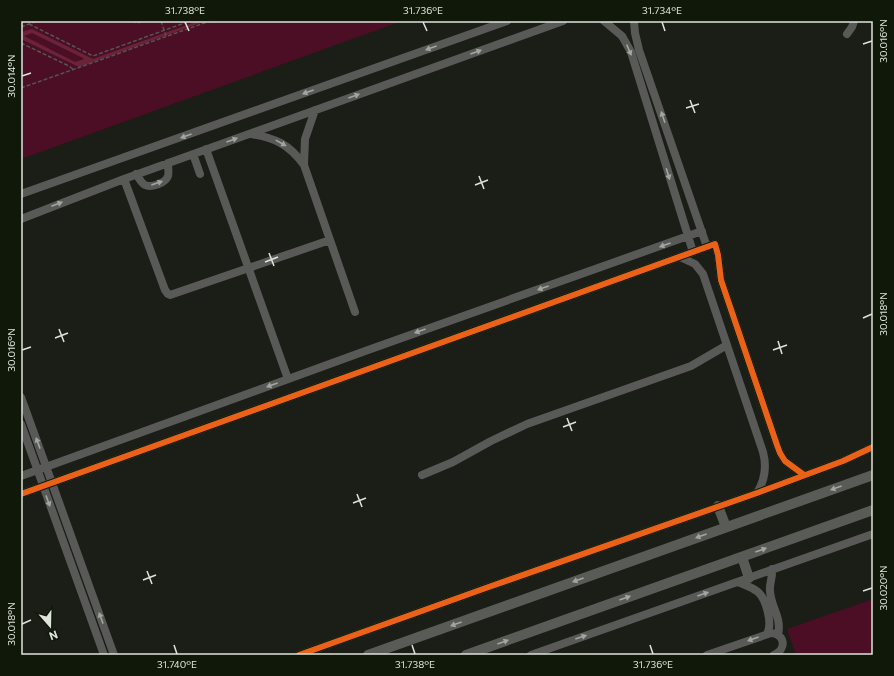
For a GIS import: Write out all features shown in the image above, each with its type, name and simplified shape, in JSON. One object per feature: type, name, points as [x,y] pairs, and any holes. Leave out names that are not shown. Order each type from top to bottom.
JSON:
[{"type":"main road","points":[[368,655],[873,475]]},
{"type":"main road","points":[[718,506],[726,527]]},
{"type":"main road","points":[[466,655],[873,510]]},
{"type":"main road","points":[[742,557],[749,578]]},
{"type":"street","points":[[21,194],[507,21]]},
{"type":"street","points":[[21,219],[136,174],[563,21]]},
{"type":"street","points":[[604,21],[622,36],[630,52],[693,252]]},
{"type":"street","points":[[634,21],[635,33],[640,50],[702,231],[718,255],[720,280],[777,445],[785,461],[804,476]]},
{"type":"street","points":[[847,34],[854,21]]},
{"type":"street","points":[[315,110],[305,139],[304,165],[355,312]]},
{"type":"street","points":[[250,134],[271,138],[282,143],[292,151],[304,165]]},
{"type":"street","points":[[206,150],[288,379]]},
{"type":"street","points":[[193,154],[200,174]]},
{"type":"street","points":[[136,174],[142,182],[151,186],[166,179],[168,175],[168,163]]},
{"type":"street","points":[[124,179],[165,290],[168,294],[173,295],[330,240]]},
{"type":"street","points":[[21,476],[702,231]]},
{"type":"street","points":[[21,494],[711,245]]},
{"type":"street","points":[[680,257],[694,264],[703,274],[765,458],[764,476],[756,493]]},
{"type":"street","points":[[422,475],[453,462],[491,441],[527,424],[691,366],[727,345]]},
{"type":"street","points":[[21,397],[114,655]]},
{"type":"street","points":[[21,424],[104,655]]},
{"type":"street","points":[[299,655],[804,476],[843,461],[873,447]]},
{"type":"street","points":[[531,655],[873,534]]},
{"type":"street","points":[[772,570],[770,590],[780,623],[778,635]]},
{"type":"street","points":[[738,582],[757,591],[762,598],[770,622],[767,634]]},
{"type":"street","points":[[707,655],[767,634],[775,633],[783,640],[783,647],[779,653],[774,655]]},
{"type":"street","points":[[553,655],[558,645]]},
{"type":"path","points":[[21,27],[37,21]]},
{"type":"path","points":[[132,21],[137,23],[144,21]]},
{"type":"path","points":[[161,21],[166,37]]},
{"type":"path","points":[[30,24],[93,56],[190,21]]},
{"type":"path","points":[[21,88],[210,21]]},
{"type":"path","points":[[21,43],[69,66],[74,70]]},
{"type":"shaded area","points":[[21,21],[402,21],[21,159]]},
{"type":"shaded area","points":[[198,21],[206,21],[79,67],[21,39],[21,32],[32,29],[93,59]],"holes":[[[32,33],[84,59],[75,62],[24,36]]]},
{"type":"shaded area","points":[[873,599],[873,655],[796,655],[787,629]]},
{"type":"cycle path","points":[[21,494],[715,244],[721,280],[780,453],[785,461],[804,475]]},
{"type":"cycle path","points":[[299,655],[757,493],[843,461],[873,447]]}]
